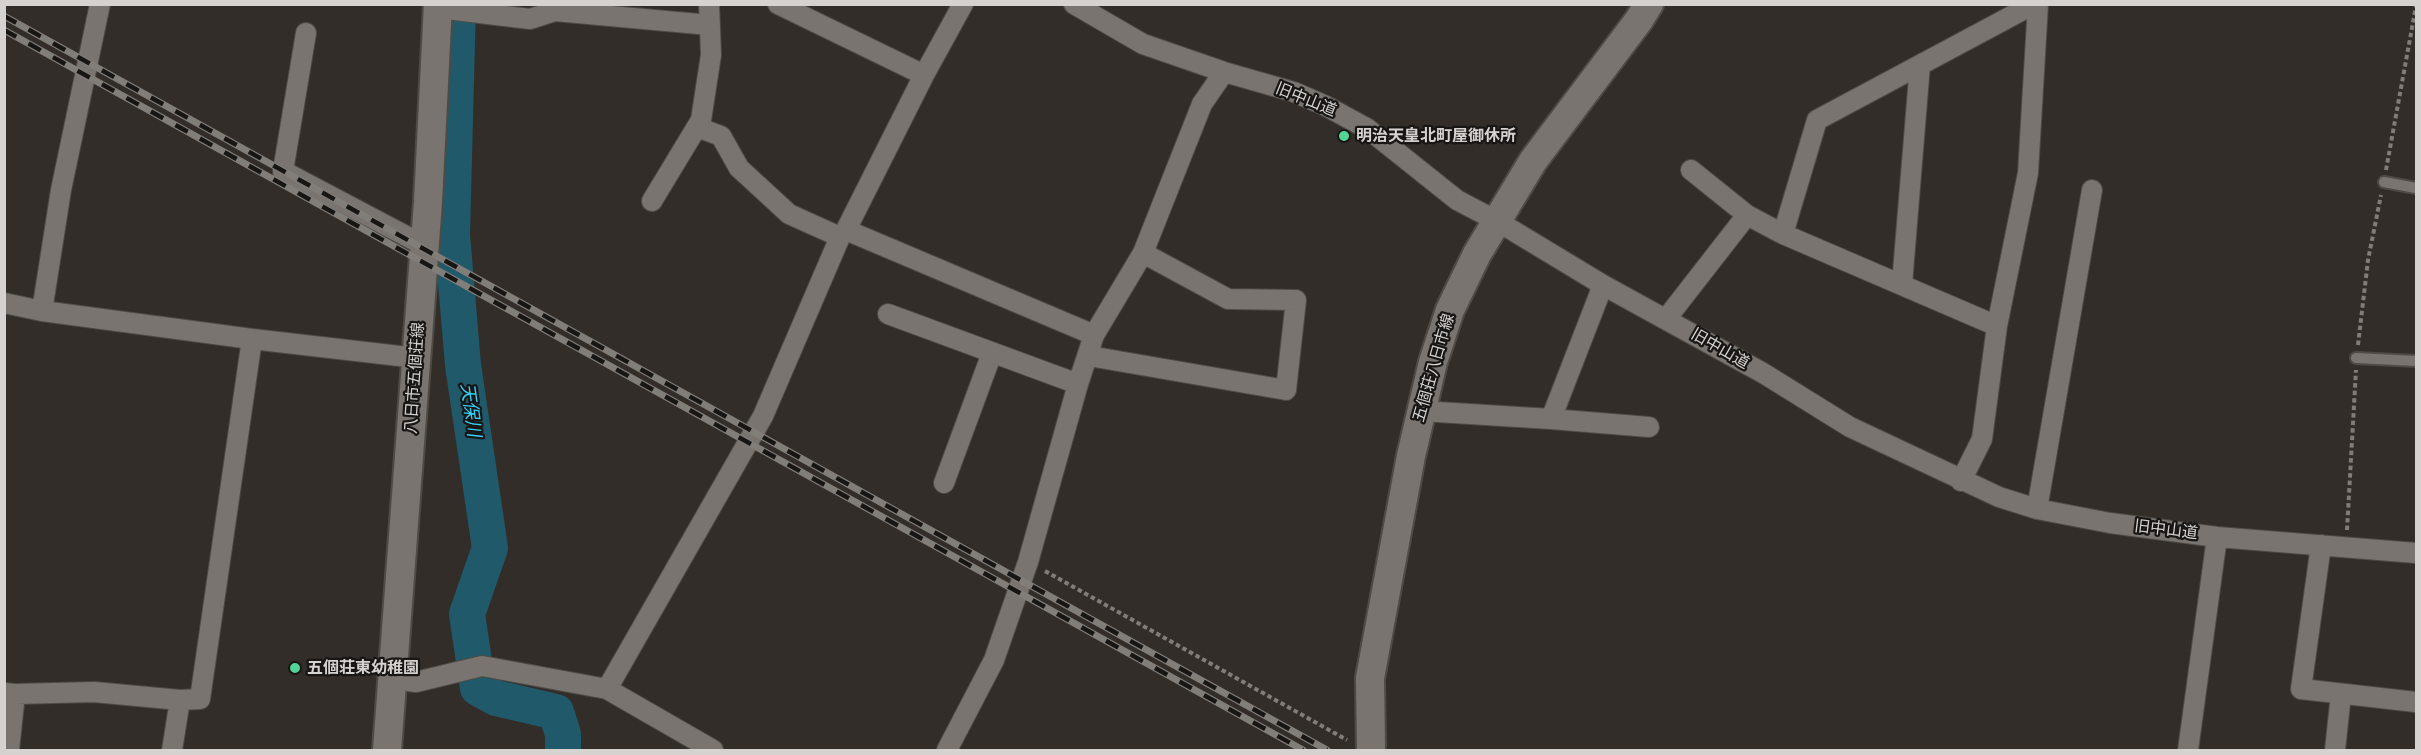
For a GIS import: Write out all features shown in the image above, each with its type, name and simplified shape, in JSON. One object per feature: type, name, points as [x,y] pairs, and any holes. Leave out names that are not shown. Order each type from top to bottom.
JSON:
[{"type":"main road","name":"五個荘八日市線","points":[[1364,748],[1370,678],[1421,411],[1432,362],[1450,310],[1477,254],[1533,162],[1649,4]]},
{"type":"main road","name":"八日市五個荘線","points":[[387,750],[425,246],[438,6]]},
{"type":"street","points":[[42,311],[61,190],[100,4]]},
{"type":"street","points":[[652,201],[701,120],[711,55],[709,4]]},
{"type":"street","points":[[778,4],[924,75]]},
{"type":"street","points":[[607,689],[764,416],[843,234],[963,4]]},
{"type":"street","name":"旧中山道","points":[[1074,4],[1143,44],[1224,72],[1294,92],[1368,129],[1457,200],[1497,221],[1603,285],[1762,373],[1850,427],[1999,497],[2037,509],[2110,523],[2217,537],[2416,553]]},
{"type":"street","points":[[1783,234],[1817,120],[2036,4]]},
{"type":"street","points":[[1961,481],[1982,439],[1997,326],[2028,173],[2036,4]]},
{"type":"street","points":[[438,6],[530,19],[555,11],[710,25]]},
{"type":"street","points":[[306,33],[283,171],[425,246]]},
{"type":"street","points":[[1902,284],[1920,65]]},
{"type":"street","points":[[947,750],[994,660],[1028,562],[1094,335],[1143,253],[1202,104],[1224,72]]},
{"type":"street","points":[[697,127],[721,136],[739,168],[789,214],[1094,335]]},
{"type":"street","points":[[1691,170],[1747,215],[1783,234],[1997,326]]},
{"type":"street","points":[[2037,509],[2092,190]]},
{"type":"street","points":[[1666,319],[1747,215]]},
{"type":"street","points":[[1089,356],[1286,390],[1296,300],[1228,299],[1143,253]]},
{"type":"street","points":[[1551,419],[1603,285]]},
{"type":"street","points":[[4,303],[42,311],[252,339],[417,358]]},
{"type":"street","points":[[888,314],[1078,384]]},
{"type":"street","points":[[9,750],[10,694],[94,692],[180,700],[200,699],[252,339]]},
{"type":"street","points":[[944,483],[992,353]]},
{"type":"street","points":[[1421,411],[1649,427]]},
{"type":"street","points":[[2188,750],[2217,537]]},
{"type":"street","points":[[2321,545],[2301,689],[2416,702]]},
{"type":"street","points":[[394,680],[416,682],[483,666],[607,689],[713,750]]},
{"type":"street","points":[[2335,750],[2342,694]]},
{"type":"street","points":[[172,750],[180,700]]},
{"type":"lane","points":[[2384,182],[2416,188]]},
{"type":"lane","points":[[2356,358],[2416,361]]},
{"type":"path","points":[[2346,548],[2356,358],[2368,260],[2416,6]]},
{"type":"path","points":[[1028,562],[1364,748]]},
{"type":"waterway","name":"天保川","points":[[458,4],[452,235],[463,365],[490,548],[467,614],[478,688],[496,698],[556,712],[563,734],[563,750]]},
{"type":"railway","points":[[4,16],[1327,750]]},
{"type":"railway","points":[[4,30],[1303,750]]},
{"type":"place","name":"明治天皇北町屋御休所","points":[[1344,136]]},
{"type":"place","name":"五個荘東幼稚園","points":[[295,668]]}]
